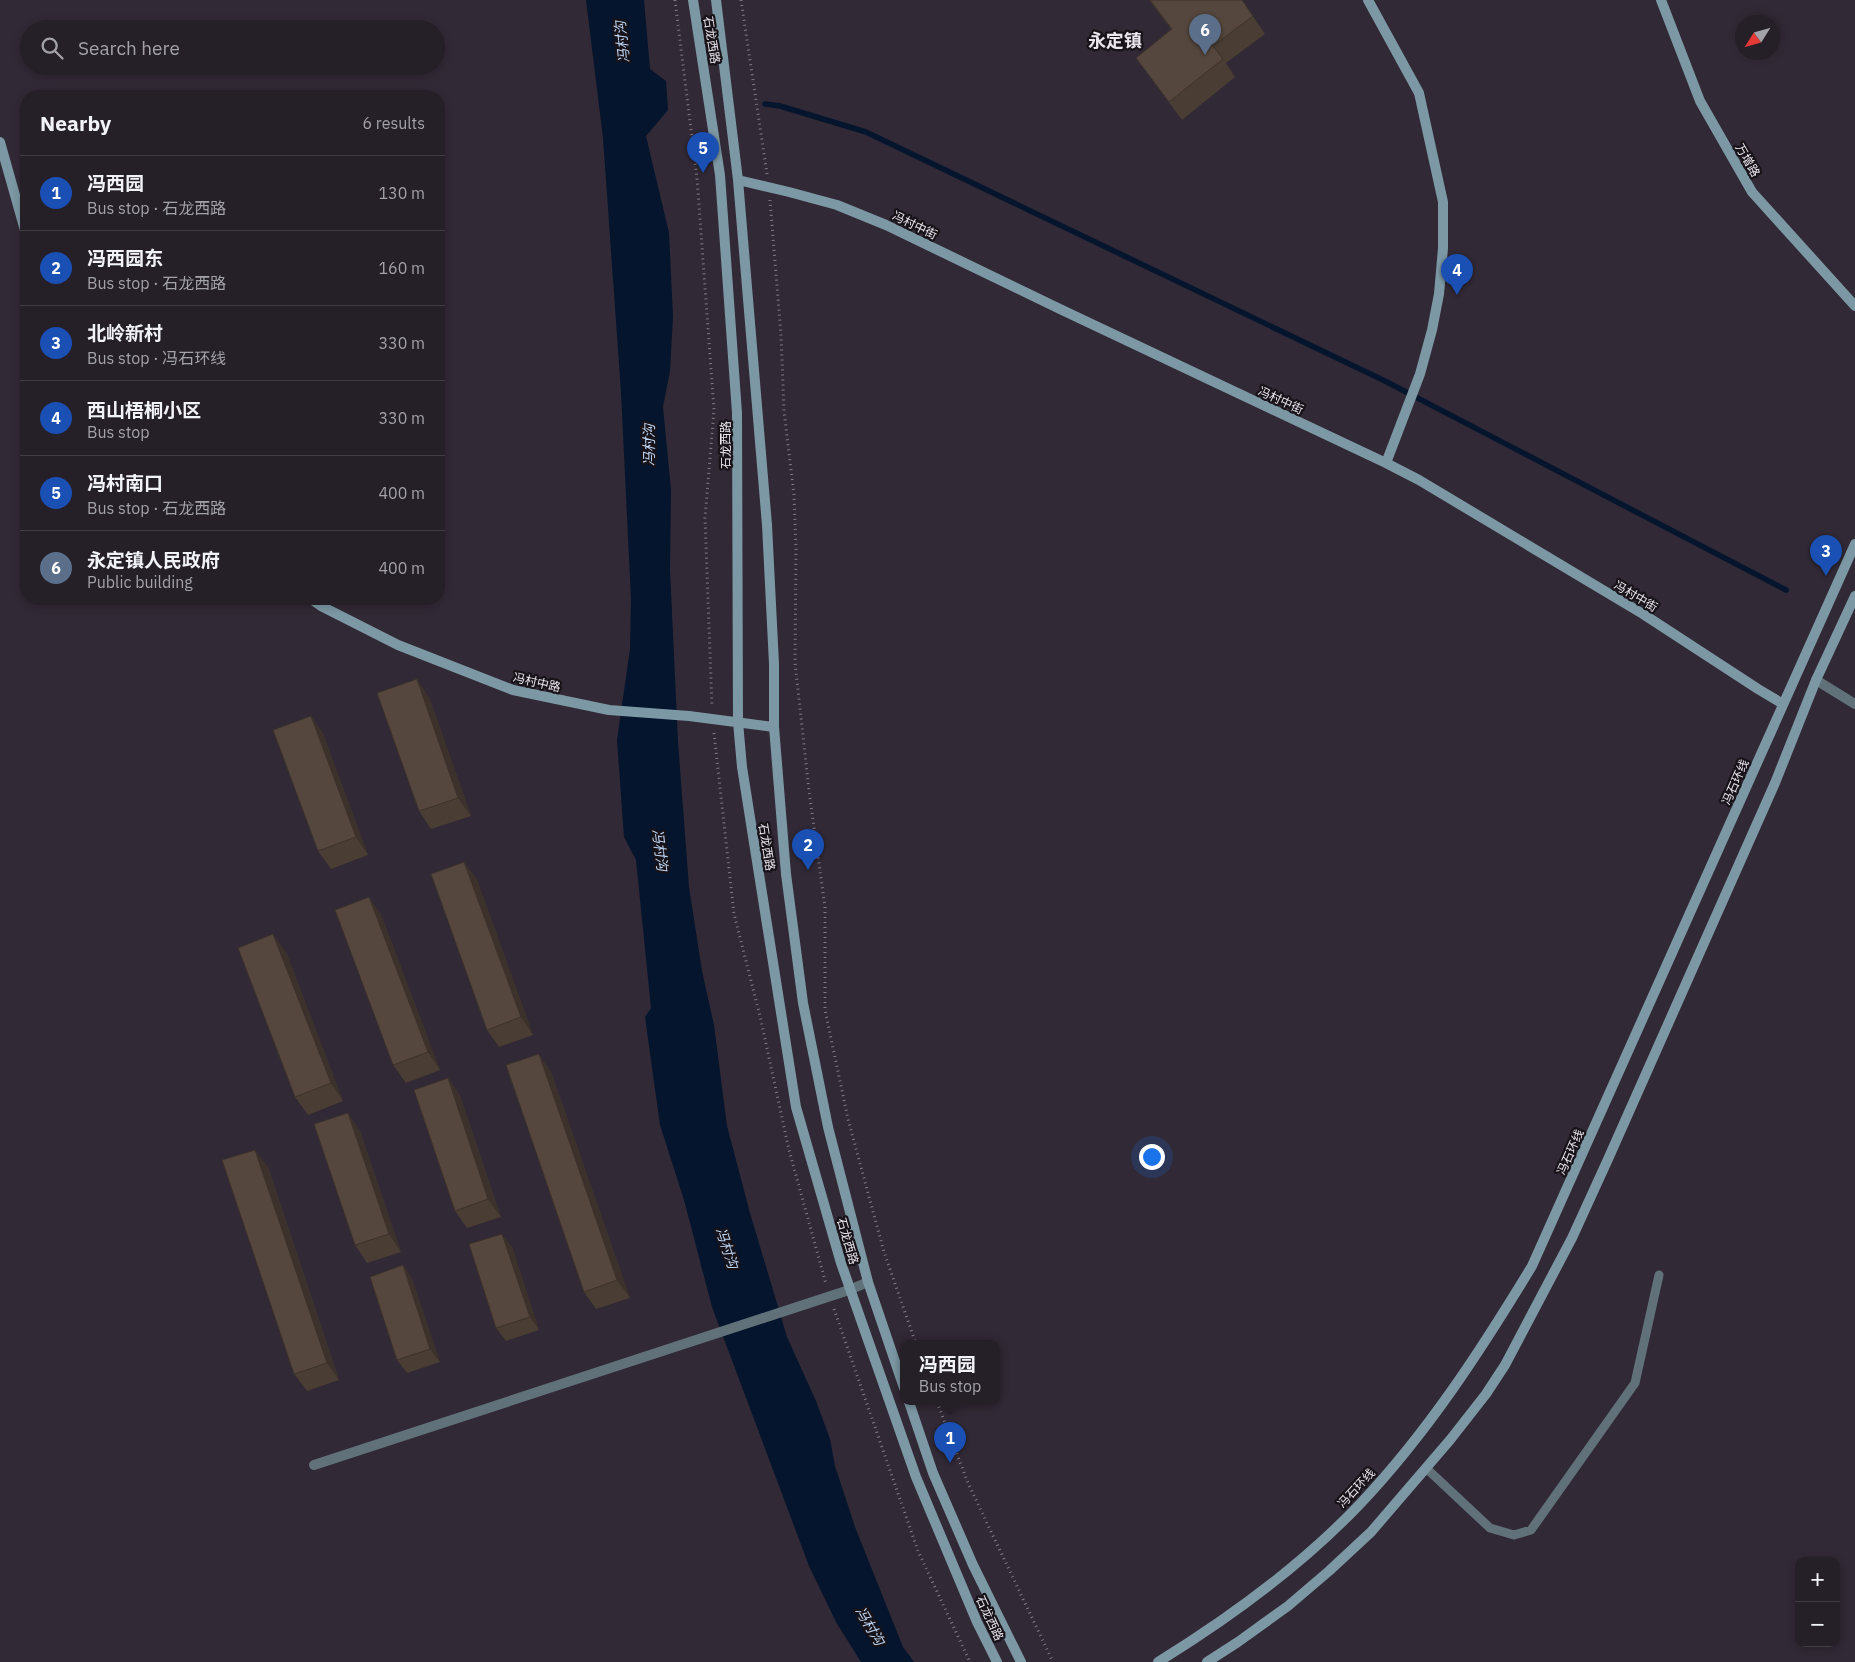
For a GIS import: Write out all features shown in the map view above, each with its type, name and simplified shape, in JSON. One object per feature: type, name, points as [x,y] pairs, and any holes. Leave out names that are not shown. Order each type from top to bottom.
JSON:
[{"type":"main road","name":"石龙西路","points":[[693,0],[720,175],[737,413],[738,722],[742,767],[796,1107],[850,1290],[916,1477],[977,1622],[997,1662]]},
{"type":"main road","name":"石龙西路","points":[[716,0],[738,180],[767,525],[774,664],[774,727],[786,874],[803,1003],[828,1127],[868,1282],[900,1376]]},
{"type":"main road","points":[[1368,0],[1419,94],[1443,202],[1443,248],[1439,294],[1432,330],[1420,374],[1386,463]]},
{"type":"main road","name":"万增路","points":[[1661,0],[1700,101],[1752,192],[1855,306]]},
{"type":"main road","points":[[0,142],[20,213]]},
{"type":"main road","name":"冯村中街","points":[[738,180],[837,205],[886,225],[1386,463],[1419,480],[1643,614],[1783,704]]},
{"type":"main road","name":"冯石环线","points":[[1158,1662],[1255,1597],[1293,1566],[1360,1504],[1406,1452],[1491,1334],[1532,1266],[1855,544]]},
{"type":"main road","points":[[1207,1662],[1263,1624],[1329,1571],[1370,1532],[1426,1468],[1480,1401],[1505,1365],[1572,1238],[1609,1157],[1775,783],[1816,680],[1855,596]]},
{"type":"main road","name":"冯村中路","points":[[320,605],[398,645],[513,690],[608,710],[689,716],[774,727]]},
{"type":"main road","name":"石龙西路","points":[[909,1405],[933,1473],[973,1565],[1021,1662]]},
{"type":"street","points":[[1816,680],[1855,704]]},
{"type":"street","points":[[314,1464],[703,1336],[850,1290],[868,1282]]},
{"type":"lane","points":[[1426,1468],[1490,1528],[1514,1535],[1531,1530],[1635,1383],[1659,1275]]},
{"type":"path","points":[[741,0],[769,188],[781,335],[784,411],[794,495],[796,549],[795,662],[809,791],[825,907],[825,1010],[848,1118],[884,1252],[915,1340]]},
{"type":"path","points":[[939,1405],[968,1483],[1053,1662]]},
{"type":"water","name":"冯村沟","points":[[586,0],[644,0],[650,69],[666,81],[668,110],[646,136],[669,233],[673,316],[670,371],[663,407],[671,490],[670,570],[678,742],[689,887],[702,971],[714,1025],[727,1126],[750,1213],[787,1337],[816,1401],[830,1439],[835,1466],[855,1527],[903,1647],[914,1662],[861,1662],[836,1622],[809,1566],[712,1307],[684,1200],[660,1125],[645,1017],[651,1008],[636,860],[624,837],[617,740],[630,649],[631,599],[621,392],[603,138]]},
{"type":"building","points":[[1150,0],[1242,0],[1253,16],[1213,46],[1223,59],[1169,102],[1136,58],[1172,29]]},
{"type":"building","points":[[417,679],[458,798],[419,811],[377,693]]},
{"type":"building","points":[[311,716],[356,837],[318,851],[273,730]]},
{"type":"building","points":[[464,862],[521,1017],[487,1030],[431,874]]},
{"type":"building","points":[[369,897],[428,1052],[393,1065],[335,910]]},
{"type":"building","points":[[273,934],[331,1083],[295,1097],[238,948]]},
{"type":"building","points":[[539,1054],[617,1280],[584,1292],[506,1065]]},
{"type":"building","points":[[448,1078],[488,1199],[455,1211],[414,1090]]},
{"type":"building","points":[[348,1113],[389,1234],[355,1245],[314,1124]]},
{"type":"building","points":[[255,1150],[327,1363],[294,1374],[222,1160]]},
{"type":"building","points":[[502,1234],[530,1317],[496,1328],[469,1244]]},
{"type":"building","points":[[403,1265],[430,1349],[397,1360],[370,1277]]},
{"type":"waterway","points":[[765,104],[780,106],[866,132],[1385,381],[1786,590]]},
{"type":"place","name":"永定镇人民政府","points":[[1205,55]]},
{"type":"place","name":"冯村南口","points":[[703,173]]},
{"type":"place","name":"西山梧桐小区","points":[[1457,295]]},
{"type":"place","name":"北岭新村","points":[[1826,576]]},
{"type":"place","name":"冯西园东","points":[[808,870]]},
{"type":"place","name":"冯西园","points":[[950,1463]]},
{"type":"district","name":"永定镇","points":[[1115,40]]}]
